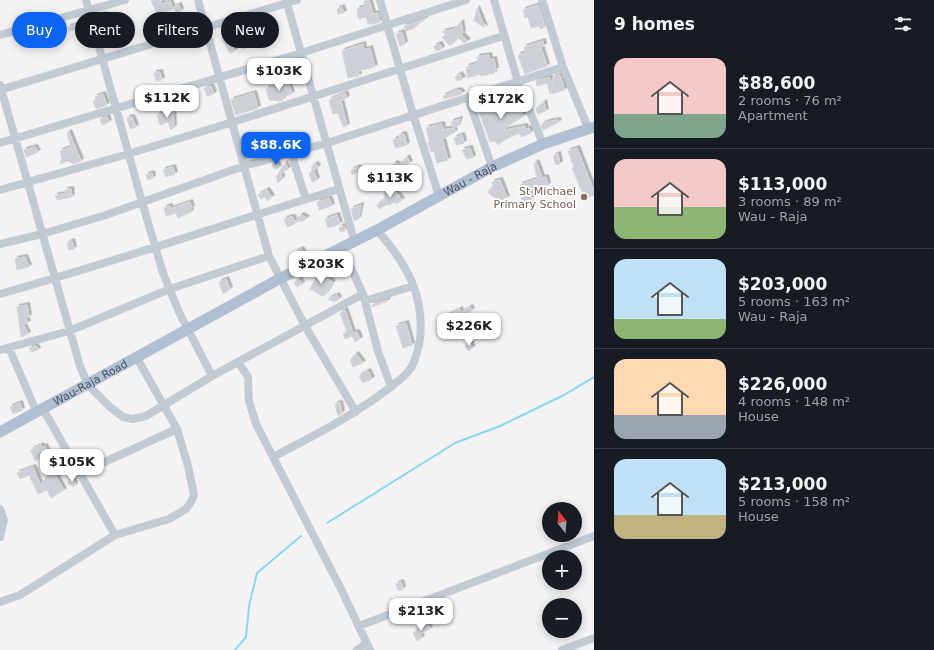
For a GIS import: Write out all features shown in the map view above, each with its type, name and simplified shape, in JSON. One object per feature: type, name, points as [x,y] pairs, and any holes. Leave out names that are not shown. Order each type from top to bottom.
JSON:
[{"type":"main road","name":"Wau - Raja","points":[[184,331],[281,278],[354,240],[377,230],[492,167],[543,144],[591,128]]},
{"type":"main road","name":"Wau-Raja Road","points":[[0,432],[138,358],[184,331]]},
{"type":"street","points":[[86,0],[142,202],[184,331],[212,376]]},
{"type":"street","points":[[0,35],[125,0]]},
{"type":"street","points":[[198,0],[201,12]]},
{"type":"street","points":[[213,27],[287,1],[297,0]]},
{"type":"street","points":[[380,0],[413,114],[439,196]]},
{"type":"street","points":[[0,143],[15,140],[116,108],[301,53],[466,0]]},
{"type":"street","points":[[494,0],[503,36],[518,82],[543,144]]},
{"type":"street","points":[[542,0],[563,66],[591,128]]},
{"type":"street","points":[[287,1],[354,240]]},
{"type":"street","points":[[0,190],[128,154],[314,98],[503,36]]},
{"type":"street","points":[[143,48],[0,88],[56,279],[69,331],[88,385],[110,407],[123,417],[133,419],[146,416],[212,376],[305,326],[364,297],[413,286]]},
{"type":"street","points":[[212,48],[233,122],[256,214],[269,256],[305,326],[356,412]]},
{"type":"street","points":[[0,244],[42,234],[142,202],[244,166],[327,143],[413,114],[518,82],[563,66]]},
{"type":"street","points":[[468,97],[492,167]]},
{"type":"street","points":[[291,153],[306,199]]},
{"type":"street","points":[[0,294],[56,279],[256,214],[339,189]]},
{"type":"street","points":[[273,457],[356,412],[391,387],[411,368],[416,357],[422,321],[420,304],[407,269],[377,230]]},
{"type":"street","points":[[338,249],[352,270],[364,297],[378,351],[391,387]]},
{"type":"street","points":[[0,350],[69,331],[170,289],[269,256]]},
{"type":"street","points":[[9,348],[40,411],[114,535]]},
{"type":"street","points":[[0,602],[20,595],[114,535],[169,519],[186,509],[191,502],[194,495],[188,466],[177,429],[138,358]]},
{"type":"street","points":[[238,362],[248,377],[249,401],[256,424],[359,626],[368,647],[357,650]]},
{"type":"street","points":[[78,474],[177,429]]},
{"type":"street","points":[[0,508],[4,520],[0,537]]},
{"type":"street","points":[[359,626],[594,536]]},
{"type":"street","points":[[562,650],[594,638]]},
{"type":"building","points":[[151,0],[163,0],[161,1],[162,4],[170,1],[173,9],[163,12],[156,12]]},
{"type":"building","points":[[369,0],[373,14],[378,13],[380,22],[368,24],[366,17],[359,19],[358,17],[357,9],[365,7],[364,1]]},
{"type":"building","points":[[179,5],[181,11],[176,12],[174,7]]},
{"type":"building","points":[[538,5],[545,27],[540,29],[539,26],[531,28],[528,17],[525,18],[523,10]]},
{"type":"building","points":[[342,7],[344,13],[338,14],[337,9]]},
{"type":"building","points":[[477,8],[485,28],[474,21]]},
{"type":"building","points":[[426,19],[415,26],[415,28],[406,31],[404,26]]},
{"type":"building","points":[[461,22],[463,33],[461,34],[468,41],[464,43],[458,38],[450,46],[442,37],[447,34],[442,32],[455,29]]},
{"type":"building","points":[[75,25],[75,30],[69,31],[68,27]]},
{"type":"building","points":[[402,32],[405,44],[400,46],[396,34]]},
{"type":"building","points":[[543,41],[544,46],[541,47],[547,66],[525,74],[518,55],[526,53],[524,47]]},
{"type":"building","points":[[363,44],[364,50],[370,48],[375,67],[358,71],[359,76],[348,78],[342,51]]},
{"type":"building","points":[[440,44],[442,49],[436,51],[434,46]]},
{"type":"building","points":[[227,48],[233,48],[235,51],[230,53]]},
{"type":"building","points":[[489,55],[490,60],[494,59],[496,70],[493,71],[495,73],[480,76],[480,74],[468,78],[466,69],[471,68],[466,67],[478,63],[477,57]]},
{"type":"building","points":[[298,67],[301,76],[294,78],[292,69]]},
{"type":"building","points":[[160,72],[162,80],[156,81],[154,73]]},
{"type":"building","points":[[460,74],[463,79],[457,81],[455,77]]},
{"type":"building","points":[[560,75],[565,90],[550,94],[547,83],[537,86],[536,81],[550,78],[553,87],[553,77]]},
{"type":"building","points":[[288,82],[292,94],[284,96],[283,100],[269,100],[266,89]]},
{"type":"building","points":[[211,86],[214,94],[207,96],[204,88]]},
{"type":"building","points":[[457,90],[461,91],[462,94],[444,99],[443,96]]},
{"type":"building","points":[[254,93],[258,108],[236,115],[231,100]]},
{"type":"building","points":[[345,93],[347,98],[341,101],[347,126],[343,127],[338,113],[333,114],[329,100]]},
{"type":"building","points":[[103,94],[107,105],[96,109],[93,101],[96,100],[95,97]]},
{"type":"building","points":[[487,97],[491,110],[505,106],[504,100],[516,97],[520,107],[516,108],[524,116],[500,131],[525,126],[526,129],[529,128],[531,133],[521,137],[519,133],[501,142],[499,145],[494,141],[490,142],[475,101]]},
{"type":"building","points":[[544,102],[546,111],[538,114],[536,109]]},
{"type":"building","points":[[173,111],[174,127],[171,130],[168,122],[160,125],[157,115]]},
{"type":"building","points":[[107,117],[109,122],[102,125],[100,119]]},
{"type":"building","points":[[132,117],[136,127],[130,129],[127,118]]},
{"type":"building","points":[[460,119],[457,127],[454,128],[455,132],[439,141],[443,141],[448,160],[437,163],[434,151],[431,152],[428,143],[430,140],[426,128],[442,124],[443,130],[453,128],[451,122]]},
{"type":"building","points":[[558,120],[559,122],[543,130],[541,125]]},
{"type":"building","points":[[69,132],[81,161],[73,164],[68,161],[60,164],[62,158],[60,151],[71,147],[67,133]]},
{"type":"building","points":[[404,134],[407,145],[395,148],[393,140],[400,138],[399,135]]},
{"type":"building","points":[[462,135],[464,143],[456,145],[454,138]]},
{"type":"building","points":[[35,147],[38,152],[26,157],[24,150]]},
{"type":"building","points":[[470,148],[473,158],[467,159],[462,150]]},
{"type":"building","points":[[577,148],[594,191],[594,195],[585,199],[572,168],[574,167],[568,151]]},
{"type":"building","points":[[558,154],[560,164],[556,165],[553,156]]},
{"type":"building","points":[[407,157],[410,163],[407,164],[401,171],[404,177],[396,182],[390,181],[388,177],[397,171],[393,168],[393,164],[395,163],[399,165]]},
{"type":"building","points":[[277,163],[279,168],[274,169],[272,164]]},
{"type":"building","points":[[285,163],[288,169],[281,173],[282,179],[278,183],[276,177]]},
{"type":"building","points":[[534,163],[537,163],[542,178],[546,177],[548,185],[538,191],[530,190],[532,199],[522,202],[521,194],[523,194],[520,185],[537,179]]},
{"type":"building","points":[[316,164],[318,167],[314,171],[317,180],[312,182],[309,173],[312,172],[312,166]]},
{"type":"building","points":[[173,167],[175,174],[166,177],[163,170]]},
{"type":"building","points":[[358,167],[360,171],[352,175],[351,170]]},
{"type":"building","points":[[152,173],[153,178],[148,180],[146,175]]},
{"type":"building","points":[[500,180],[507,198],[496,201],[495,198],[487,192],[493,188],[492,182]]},
{"type":"building","points":[[390,188],[392,195],[396,192],[402,200],[396,204],[395,202],[389,205],[388,204],[379,209],[377,205],[385,199],[384,194]]},
{"type":"building","points":[[71,189],[72,197],[57,200],[55,196],[66,193],[65,190]]},
{"type":"building","points":[[267,190],[272,197],[267,201],[265,197],[261,199],[258,195]]},
{"type":"building","points":[[329,198],[332,206],[319,210],[317,202]]},
{"type":"building","points":[[190,202],[192,208],[190,208],[191,212],[178,218],[176,213],[166,216],[164,208],[170,206],[170,209]]},
{"type":"building","points":[[361,205],[358,219],[354,221],[351,209]]},
{"type":"building","points":[[301,215],[307,218],[303,221],[295,221]]},
{"type":"building","points":[[337,215],[340,224],[328,228],[325,219]]},
{"type":"building","points":[[293,217],[295,224],[287,227],[284,219]]},
{"type":"building","points":[[342,226],[345,229],[342,232],[339,229]]},
{"type":"building","points":[[72,241],[74,249],[69,250],[67,243]]},
{"type":"building","points":[[301,249],[304,254],[297,257],[295,252]]},
{"type":"building","points":[[25,257],[29,267],[17,270],[15,259]]},
{"type":"building","points":[[332,263],[335,269],[327,273],[324,267]]},
{"type":"building","points":[[318,274],[333,282],[325,295],[322,296],[310,289]]},
{"type":"building","points":[[226,279],[230,289],[223,294],[219,282]]},
{"type":"building","points":[[299,279],[302,284],[297,287],[294,283]]},
{"type":"building","points":[[337,295],[339,299],[334,302],[328,299]]},
{"type":"building","points":[[387,300],[388,301],[372,307],[372,305]]},
{"type":"building","points":[[27,305],[29,317],[26,318],[28,323],[23,324],[28,334],[21,337],[17,307]]},
{"type":"building","points":[[470,307],[472,310],[455,324],[445,317],[460,309],[461,313]]},
{"type":"building","points":[[345,310],[353,333],[357,332],[360,339],[355,342],[352,336],[345,339],[343,334],[347,332],[340,313]]},
{"type":"building","points":[[406,323],[412,345],[403,348],[396,326]]},
{"type":"building","points":[[471,332],[474,337],[469,339],[466,334]]},
{"type":"building","points":[[470,343],[473,348],[468,351],[465,346]]},
{"type":"building","points":[[36,346],[38,350],[31,352],[29,348]]},
{"type":"building","points":[[356,354],[363,363],[353,367],[350,360]]},
{"type":"building","points":[[368,371],[372,379],[363,383],[359,376]]},
{"type":"building","points":[[20,403],[22,410],[13,414],[10,407]]},
{"type":"building","points":[[340,403],[342,413],[338,416],[335,404]]},
{"type":"building","points":[[41,445],[42,447],[45,446],[48,453],[35,461],[31,450]]},
{"type":"building","points":[[33,467],[40,484],[53,471],[64,490],[51,498],[47,490],[38,494],[29,475],[20,479],[17,473]]},
{"type":"building","points":[[73,480],[75,484],[74,487],[67,483]]},
{"type":"building","points":[[401,582],[403,589],[398,591],[396,584]]},
{"type":"building","points":[[427,623],[430,629],[420,634],[422,638],[417,641],[413,633]]},
{"type":"waterway","points":[[327,523],[455,443],[500,426],[564,395],[594,377]]},
{"type":"waterway","points":[[235,650],[246,637],[249,606],[257,573],[301,536]]},
{"type":"place","name":"St Michael Primary School","points":[[584,197]]}]
